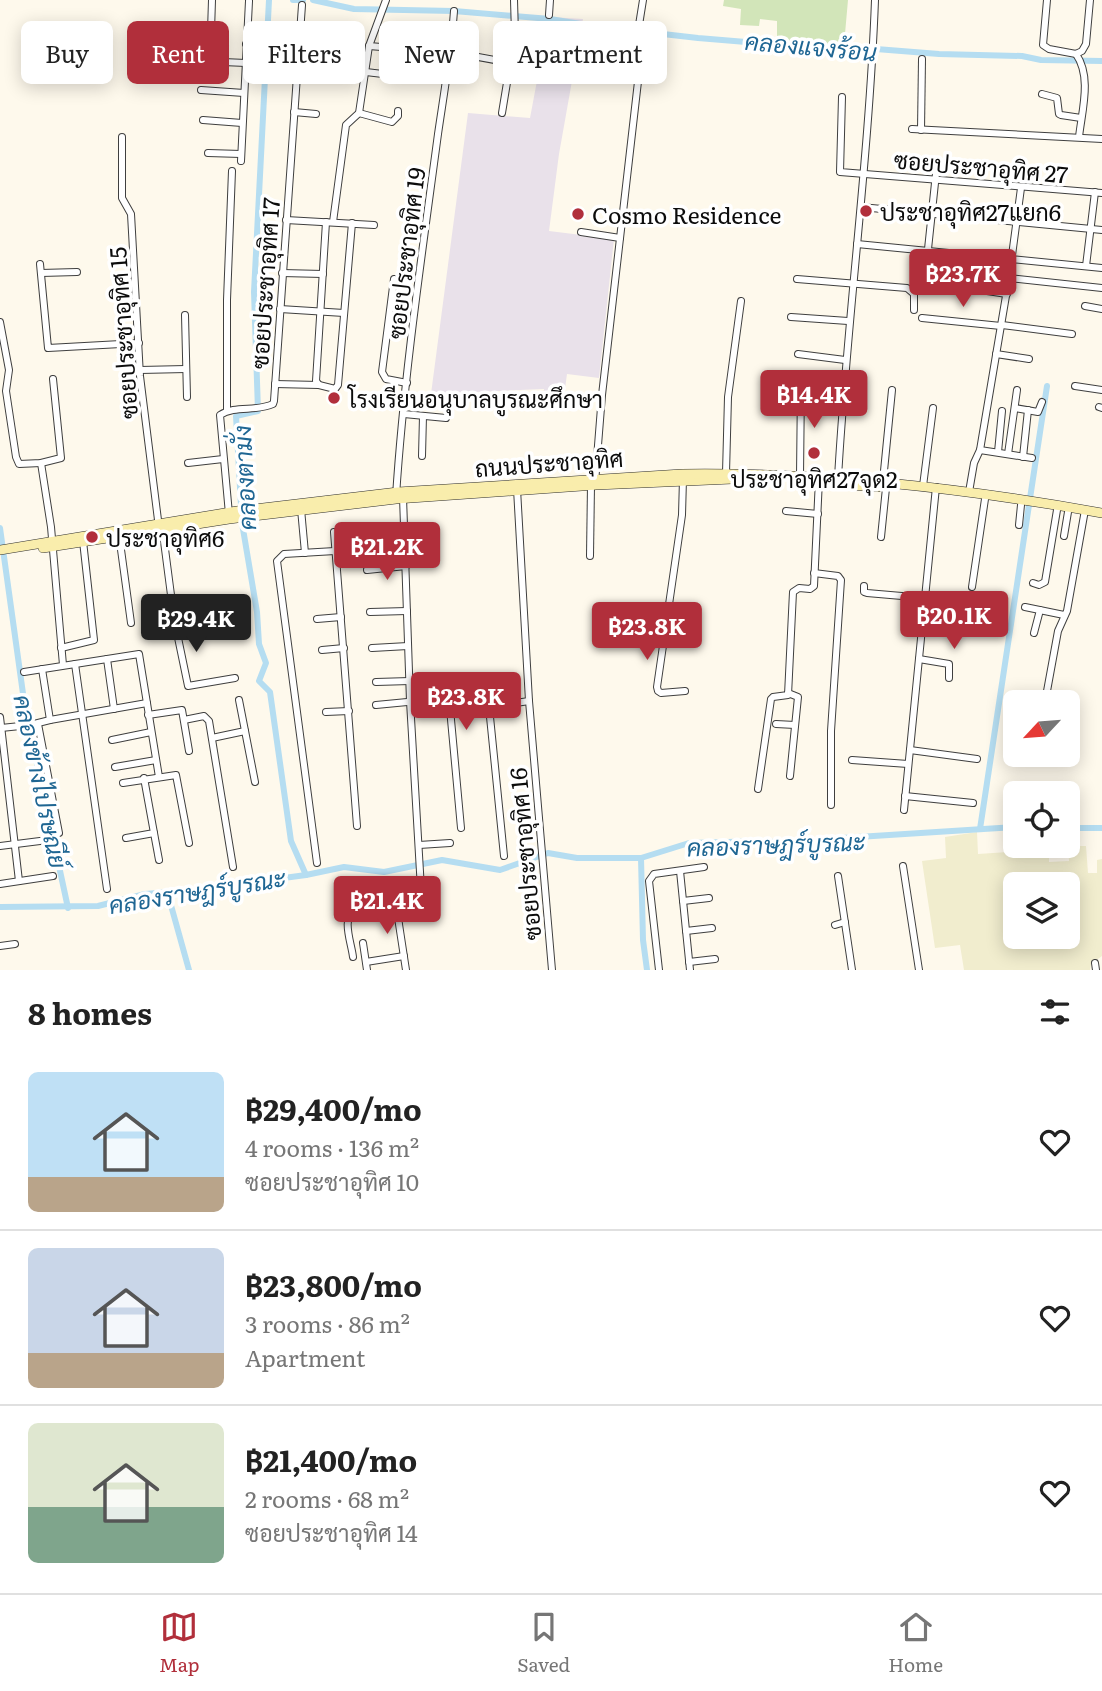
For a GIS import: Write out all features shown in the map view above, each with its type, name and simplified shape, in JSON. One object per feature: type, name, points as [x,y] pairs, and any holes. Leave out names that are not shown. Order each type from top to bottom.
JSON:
[{"type":"main road","name":"ถนนประชาอุทิศ","points":[[4,552],[233,515],[400,495],[726,473],[800,476],[819,480],[838,478],[969,494],[1102,515]]},
{"type":"main road","name":"ถนนประชาอุทิศ","points":[[682,477],[819,480],[923,486],[936,490]]},
{"type":"main road","name":"ถนนประชาอุทิศ","points":[[969,494],[1068,512],[1084,512]]},
{"type":"main road","name":"ถนนประชาอุทิศ","points":[[52,543],[83,541],[119,532]]},
{"type":"street","points":[[211,21],[212,0]]},
{"type":"street","points":[[514,0],[514,21]]},
{"type":"street","points":[[549,15],[550,0]]},
{"type":"street","points":[[590,556],[602,395],[643,38],[639,25],[643,0]]},
{"type":"street","name":"ซอยประชาอุทิศ 27","points":[[838,478],[848,321],[865,174],[875,0]]},
{"type":"street","points":[[1047,0],[1043,45],[1049,49],[1077,55]]},
{"type":"street","points":[[1077,55],[1087,44],[1090,0]]},
{"type":"street","points":[[248,21],[249,1]]},
{"type":"street","points":[[319,385],[316,381],[323,274],[346,125],[359,113],[369,46],[386,4]]},
{"type":"street","name":"ซอยประชาอุทิศ 17","points":[[301,21],[302,5]]},
{"type":"street","name":"ซอยประชาอุทิศ 19","points":[[453,21],[454,11]]},
{"type":"street","points":[[369,46],[379,47]]},
{"type":"street","points":[[1077,55],[1085,79],[1079,137]]},
{"type":"street","points":[[921,130],[922,59]]},
{"type":"street","points":[[366,72],[379,74]]},
{"type":"street","points":[[208,153],[241,158],[245,84]]},
{"type":"street","name":"ซอยประชาอุทิศ 17","points":[[227,411],[264,408],[273,404],[296,84]]},
{"type":"street","name":"ซอยประชาอุทิศ 19","points":[[395,898],[418,893],[421,889],[410,701],[406,566],[400,495],[407,383],[446,84]]},
{"type":"street","points":[[502,113],[507,84]]},
{"type":"street","points":[[201,90],[244,93]]},
{"type":"street","points":[[1042,94],[1057,98],[1061,116],[1081,118]]},
{"type":"street","points":[[842,97],[840,172],[865,174]]},
{"type":"street","points":[[359,113],[392,122],[396,120],[398,111]]},
{"type":"street","points":[[294,112],[316,114]]},
{"type":"street","points":[[203,120],[242,123]]},
{"type":"street","points":[[912,129],[1102,139]]},
{"type":"street","name":"ซอยประชาอุทิศ 15","points":[[122,137],[122,198],[131,214],[140,370],[174,618]]},
{"type":"street","points":[[926,268],[937,164]]},
{"type":"street","points":[[232,171],[227,300],[227,411],[219,417],[233,515]]},
{"type":"street","name":"ซอยประชาอุทิศ 27","points":[[865,174],[1098,192]]},
{"type":"street","points":[[969,494],[1002,326],[1021,188]]},
{"type":"street","points":[[1086,266],[1098,192]]},
{"type":"street","points":[[861,207],[1102,230]]},
{"type":"street","points":[[286,219],[374,225]]},
{"type":"street","points":[[275,384],[319,385],[335,389],[338,385],[352,223]]},
{"type":"street","points":[[581,232],[620,238]]},
{"type":"street","points":[[857,244],[1102,268]]},
{"type":"street","points":[[40,264],[48,348],[139,343]]},
{"type":"street","points":[[41,273],[77,272]]},
{"type":"street","points":[[282,274],[323,274]]},
{"type":"street","points":[[1009,278],[1102,288]]},
{"type":"street","points":[[394,279],[382,372],[386,379],[407,383]]},
{"type":"street","points":[[797,279],[907,288],[914,294],[914,310]]},
{"type":"street","points":[[926,282],[1007,293]]},
{"type":"street","points":[[726,473],[728,397],[741,301]]},
{"type":"street","points":[[1085,306],[1102,309]]},
{"type":"street","points":[[280,309],[344,313]]},
{"type":"street","points":[[186,315],[187,397]]},
{"type":"street","points":[[791,317],[848,321]]},
{"type":"street","points":[[922,318],[1072,334]]},
{"type":"street","points":[[0,323],[9,370],[6,391],[19,464],[58,460],[62,455],[53,379]]},
{"type":"street","points":[[798,354],[845,360]]},
{"type":"street","points":[[996,354],[1029,359]]},
{"type":"street","points":[[140,370],[186,369]]},
{"type":"street","points":[[800,476],[801,384]]},
{"type":"street","points":[[1075,386],[1102,390]]},
{"type":"street","points":[[881,537],[892,390]]},
{"type":"street","points":[[1008,454],[1017,390]]},
{"type":"street","points":[[1015,408],[1038,412],[1042,402]]},
{"type":"street","points":[[923,486],[933,408]]},
{"type":"street","points":[[1023,457],[1028,410]]},
{"type":"street","points":[[998,453],[1002,411]]},
{"type":"street","points":[[404,414],[446,418]]},
{"type":"street","points":[[422,456],[423,416]]},
{"type":"street","points":[[979,450],[1032,458]]},
{"type":"street","points":[[188,463],[223,459]]},
{"type":"street","points":[[41,463],[52,543],[63,665]]},
{"type":"street","points":[[682,477],[682,515],[658,691],[685,691]]},
{"type":"street","points":[[758,789],[771,699],[785,696],[788,692],[793,592],[799,588],[813,587],[819,480]]},
{"type":"street","name":"ซอยประชาอุทิศ 16","points":[[517,487],[529,701],[552,970]]},
{"type":"street","points":[[904,810],[936,490]]},
{"type":"street","points":[[972,587],[985,499]]},
{"type":"street","points":[[1019,525],[1028,504]]},
{"type":"street","points":[[301,506],[306,553]]},
{"type":"street","points":[[1033,583],[1039,585],[1045,582],[1057,510]]},
{"type":"street","points":[[786,511],[818,514]]},
{"type":"street","points":[[1064,536],[1068,512]]},
{"type":"street","points":[[1047,690],[1058,631],[1066,611],[1084,512]]},
{"type":"street","points":[[119,532],[131,623]]},
{"type":"street","points":[[334,532],[358,826]]},
{"type":"street","points":[[61,648],[94,640],[83,541]]},
{"type":"street","points":[[317,863],[277,564],[278,558],[284,554],[335,551]]},
{"type":"street","points":[[367,570],[406,566]]},
{"type":"street","points":[[814,573],[838,576],[841,580],[831,730],[831,805]]},
{"type":"street","points":[[864,586],[864,592],[867,593],[925,598]]},
{"type":"street","points":[[1025,607],[1064,615]]},
{"type":"street","points":[[1034,633],[1040,610]]},
{"type":"street","points":[[370,612],[407,611]]},
{"type":"street","points":[[317,618],[341,617]]},
{"type":"street","points":[[628,623],[666,631]]},
{"type":"street","points":[[176,628],[188,686],[235,678]]},
{"type":"street","points":[[372,648],[408,646]]},
{"type":"street","points":[[323,650],[344,648]]},
{"type":"street","points":[[24,672],[139,654],[159,776]]},
{"type":"street","points":[[107,659],[114,709]]},
{"type":"street","points":[[919,659],[950,664],[950,678]]},
{"type":"street","points":[[75,664],[107,888]]},
{"type":"street","points":[[42,670],[50,720]]},
{"type":"street","points":[[376,682],[410,681]]},
{"type":"street","points":[[788,692],[798,697],[790,776]]},
{"type":"street","points":[[488,697],[503,856]]},
{"type":"street","points":[[376,705],[449,698],[461,828]]},
{"type":"street","points":[[239,700],[255,782]]},
{"type":"street","points":[[489,707],[529,701]]},
{"type":"street","points":[[1,728],[38,724],[147,703]]},
{"type":"street","points":[[148,715],[182,710],[189,751]]},
{"type":"street","points":[[326,712],[349,711]]},
{"type":"street","points":[[184,720],[208,717],[233,867]]},
{"type":"street","points":[[0,718],[19,881]]},
{"type":"street","points":[[38,724],[60,833]]},
{"type":"street","points":[[776,724],[795,725]]},
{"type":"street","points":[[212,738],[245,731]]},
{"type":"street","points":[[112,740],[151,732]]},
{"type":"street","points":[[910,750],[977,758]]},
{"type":"street","points":[[115,767],[156,760]]},
{"type":"street","points":[[852,760],[908,764]]},
{"type":"street","points":[[123,783],[173,774],[178,778],[190,843]]},
{"type":"street","points":[[144,778],[159,860]]},
{"type":"street","points":[[905,796],[973,803]]},
{"type":"street","points":[[126,838],[154,833]]},
{"type":"street","points":[[0,846],[40,841]]},
{"type":"street","points":[[419,845],[450,843]]},
{"type":"street","points":[[903,866],[919,970]]},
{"type":"street","points":[[659,970],[649,881],[654,874],[704,867]]},
{"type":"street","points":[[680,871],[690,966],[715,959]]},
{"type":"street","points":[[0,884],[53,876]]},
{"type":"street","points":[[838,876],[852,970]]},
{"type":"street","points":[[353,957],[347,920],[351,910],[395,898],[406,970]]},
{"type":"street","points":[[683,901],[709,898]]},
{"type":"street","points":[[835,925],[845,922]]},
{"type":"street","points":[[686,931],[712,928]]},
{"type":"street","points":[[363,943],[367,970]]},
{"type":"street","points":[[0,946],[15,944]]},
{"type":"street","points":[[366,962],[404,957]]},
{"type":"shaded area","points":[[549,17],[583,19],[583,21],[548,21]]},
{"type":"shaded area","points":[[536,84],[571,84],[549,231],[614,239],[599,378],[567,374],[564,396],[543,397],[544,389],[431,394],[468,113],[530,118]]},
{"type":"shaded area","points":[[977,832],[978,854],[1003,852],[1003,858],[1069,861],[1069,858],[1080,858],[1080,846],[1086,846],[1088,873],[1097,873],[1097,860],[1102,859],[1102,956],[1091,964],[1090,970],[964,970],[960,945],[935,948],[922,861],[946,858],[945,837]]},
{"type":"green space","points":[[724,0],[848,0],[844,45],[825,48],[777,42],[777,21],[760,19],[759,26],[740,25],[741,9],[723,6]]},
{"type":"waterway","name":"คลองตามั่ง","points":[[269,0],[254,292],[258,411],[236,416],[242,523],[257,612],[259,644],[266,663],[259,681],[270,692],[291,841],[306,875]]},
{"type":"waterway","name":"คลองแจงร้อน","points":[[293,0],[303,0]]},
{"type":"waterway","name":"คลองแจงร้อน","points":[[313,0],[354,9],[454,11],[550,19],[698,38],[817,48],[851,47],[939,54],[1022,56],[1041,60],[1102,61]]},
{"type":"waterway","points":[[980,829],[1047,386]]},
{"type":"waterway","name":"คลองข้างไปรษณีย์","points":[[0,528],[25,708],[68,908]]},
{"type":"waterway","name":"คลองราษฎร์บูรณะ","points":[[0,907],[98,906],[145,894],[306,875],[344,867],[384,872],[442,860],[500,870],[548,853],[577,858],[641,858],[689,843],[765,841],[798,845],[842,838],[1003,828]]},
{"type":"waterway","name":"คลองราษฎร์บูรณะ","points":[[1080,828],[1102,828]]},
{"type":"waterway","points":[[641,858],[643,940],[647,970]]},
{"type":"waterway","points":[[167,891],[189,970]]},
{"type":"place","name":"ประชาอุทิศ27แยก6","points":[[866,211]]},
{"type":"place","name":"Cosmo Residence","points":[[578,214]]},
{"type":"place","name":"โรงเรียนอนุบาลบูรณะศึกษา","points":[[334,398]]},
{"type":"place","name":"ประชาอุทิศ27จุด2","points":[[814,453]]},
{"type":"place","name":"ประชาอุทิศ6","points":[[92,537]]}]
